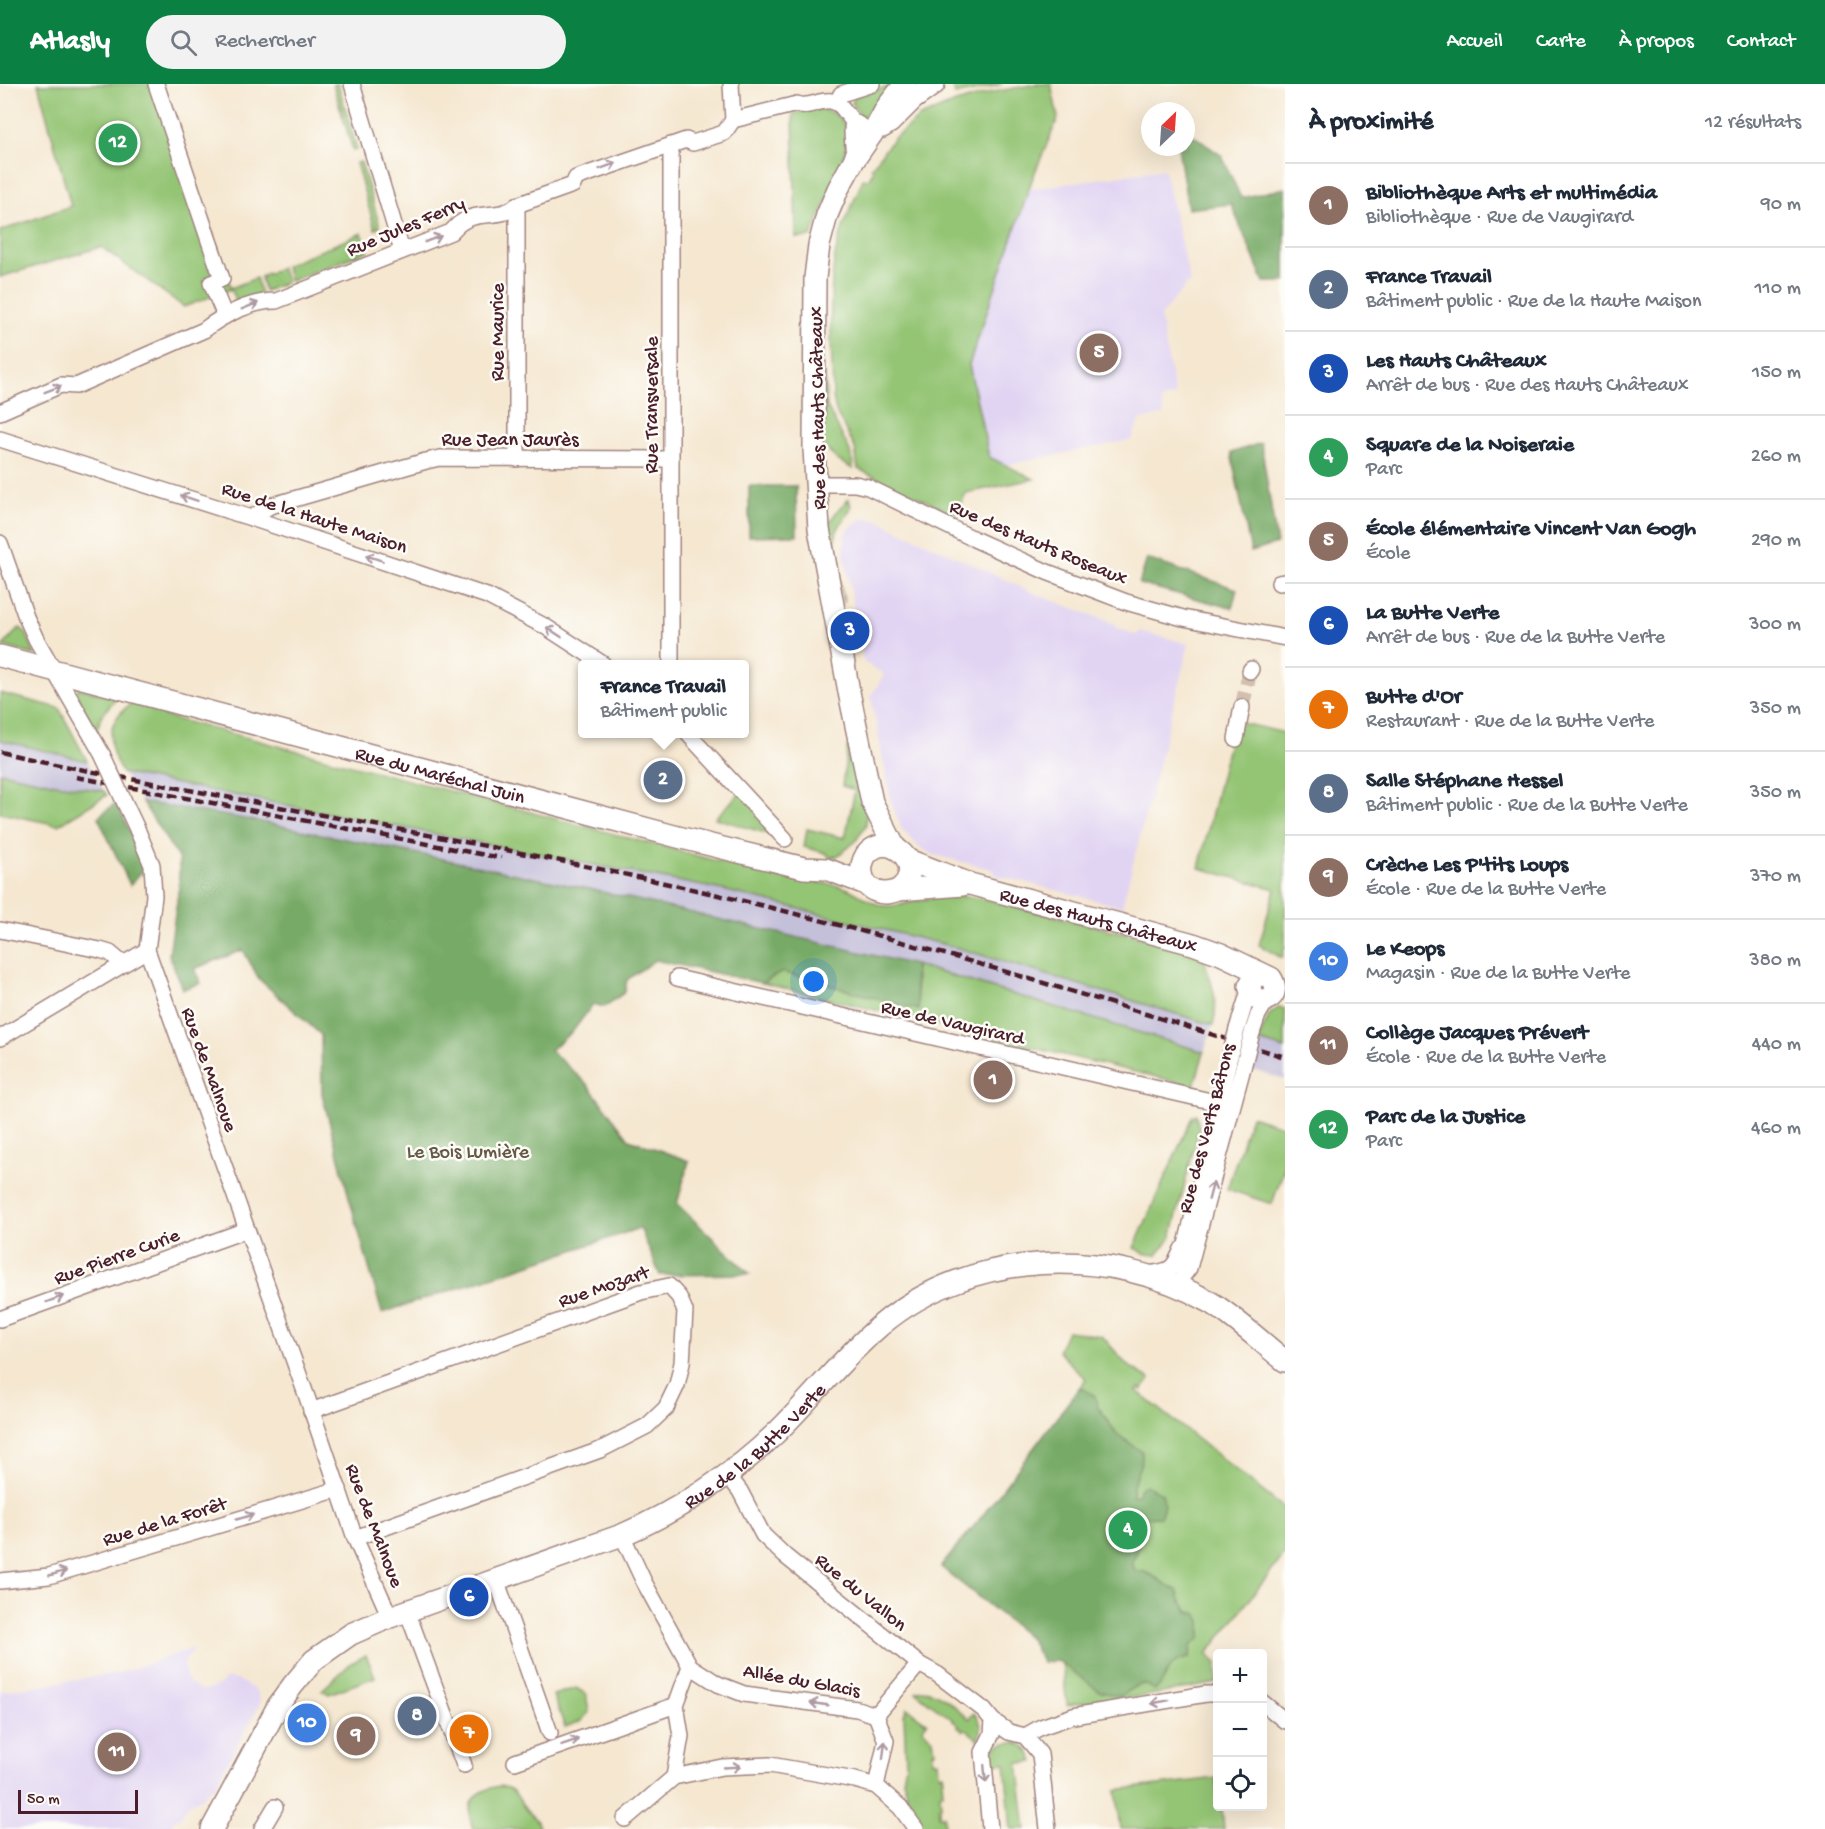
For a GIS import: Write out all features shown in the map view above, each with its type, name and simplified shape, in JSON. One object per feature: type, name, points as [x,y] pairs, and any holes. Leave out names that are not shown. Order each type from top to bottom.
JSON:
[{"type":"street","points":[[156,84],[222,279],[211,284],[225,316]]},
{"type":"street","points":[[352,84],[402,251]]},
{"type":"street","points":[[731,84],[733,120]]},
{"type":"street","name":"Rue Jules Ferry","points":[[0,412],[61,385],[76,386],[204,330],[217,319],[262,301],[276,301],[451,232],[462,221],[472,217],[493,215],[573,184],[576,177],[686,140],[693,143],[724,133],[733,120],[797,104],[803,107],[832,101],[841,94],[872,84]]},
{"type":"street","name":"Rue des Hauts Châteaux","points":[[869,852],[872,802],[821,539],[814,449],[815,278],[819,245],[827,215],[838,189],[887,107],[905,84]]},
{"type":"street","name":"Rue des Hauts Châteaux","points":[[874,131],[890,122],[913,99],[934,84]]},
{"type":"street","points":[[832,101],[845,110],[853,122],[874,131]]},
{"type":"street","points":[[853,122],[851,128],[854,160]]},
{"type":"street","name":"Rue Transversale","points":[[671,145],[671,660]]},
{"type":"street","name":"Rue Maurice","points":[[517,205],[517,459]]},
{"type":"street","name":"Rue de la Haute Maison","points":[[0,439],[488,596],[546,627],[597,660]]},
{"type":"street","name":"Rue Jean Jaurès","points":[[251,518],[270,506],[440,458],[671,459]]},
{"type":"street","name":"Rue des Hauts Roseaux","points":[[816,484],[855,484],[875,489],[974,539],[1126,602],[1194,620],[1285,638]]},
{"type":"street","name":"Rue de Malnoue","points":[[0,543],[26,617],[70,701],[102,754],[152,865],[154,896],[147,950],[355,1538],[398,1614],[464,1765]]},
{"type":"street","name":"Rue du Maréchal Juin","points":[[0,656],[759,858],[804,868],[826,869],[866,884]]},
{"type":"street","points":[[1236,739],[1242,707]]},
{"type":"street","points":[[692,738],[785,839]]},
{"type":"street","name":"Rue des Hauts Châteaux","points":[[872,802],[902,854],[970,884],[1168,936],[1227,957],[1268,990]]},
{"type":"street","points":[[880,846],[902,854],[910,871],[903,886],[891,893],[881,893],[874,891],[866,884],[862,867],[869,852],[880,846]]},
{"type":"street","name":"Rue du Maréchal Juin","points":[[826,869],[869,852]]},
{"type":"street","name":"Rue des Hauts Châteaux","points":[[898,890],[970,884]]},
{"type":"street","points":[[0,930],[100,950],[110,953],[123,964]]},
{"type":"street","points":[[0,1038],[147,950]]},
{"type":"street","name":"Rue de Vaugirard","points":[[677,978],[1220,1103]]},
{"type":"street","name":"Rue des Verts Bâtons","points":[[1176,1285],[1189,1268],[1244,1031],[1258,1015],[1268,990]]},
{"type":"street","name":"Rue des Verts Bâtons","points":[[1176,1285],[1220,1103],[1237,1062]]},
{"type":"street","name":"Rue Pierre Curie","points":[[0,1319],[246,1230]]},
{"type":"street","name":"Rue des Verts Bâtons","points":[[1142,1275],[1165,1271],[1175,1265],[1186,1241]]},
{"type":"street","name":"Rue de la Butte Verte","points":[[212,1829],[278,1706],[292,1685],[314,1660],[351,1634],[398,1614],[647,1524],[728,1474],[776,1433],[880,1326],[902,1308],[955,1282],[987,1272],[1049,1263],[1078,1263],[1118,1268],[1176,1285],[1212,1303],[1285,1361]]},
{"type":"street","points":[[1189,1268],[1191,1284],[1195,1291],[1212,1303]]},
{"type":"street","name":"Rue Mozart","points":[[311,1411],[641,1292],[669,1286],[679,1297],[685,1311],[682,1363],[677,1385],[666,1408],[646,1426],[600,1450],[355,1538]]},
{"type":"street","name":"Rue du Vallon","points":[[728,1474],[764,1535],[785,1557],[919,1664],[937,1674],[984,1710],[1009,1732],[1025,1736]]},
{"type":"street","name":"Rue de la Forêt","points":[[0,1581],[50,1576],[339,1489]]},
{"type":"street","name":"Allée du Glacis","points":[[622,1534],[644,1582],[690,1666],[718,1684],[744,1694],[857,1709],[876,1714]]},
{"type":"street","points":[[496,1579],[550,1733]]},
{"type":"street","name":"Allée du Glacis","points":[[876,1714],[919,1664]]},
{"type":"street","points":[[674,1777],[681,1736],[676,1705],[690,1666]]},
{"type":"street","points":[[1048,1829],[1040,1754],[1025,1736],[1041,1727],[1073,1716],[1213,1694]]},
{"type":"street","points":[[1264,1703],[1285,1721]]},
{"type":"street","points":[[515,1761],[676,1705]]},
{"type":"street","name":"Allée du Glacis","points":[[876,1714],[886,1741],[876,1786]]},
{"type":"street","points":[[990,1829],[983,1752],[992,1734],[993,1720]]},
{"type":"street","name":"Rue de la Butte Verte","points":[[204,1829],[235,1774],[245,1764]]},
{"type":"street","points":[[625,1819],[674,1777],[722,1767],[770,1765],[855,1780],[876,1786],[900,1807],[916,1829]]},
{"type":"street","points":[[262,1829],[275,1807]]},
{"type":"shaded area","points":[[1164,169],[1190,281],[1160,316],[1175,396],[1161,400],[1164,415],[1140,420],[1131,440],[1006,465],[989,457],[969,365],[1029,189]]},
{"type":"shaded area","points":[[863,518],[875,519],[1038,595],[1115,624],[1115,627],[1136,635],[1141,631],[1189,644],[1122,907],[996,875],[992,869],[934,855],[919,847],[902,829],[892,805],[871,697],[884,674],[863,660],[844,552],[845,535]]},
{"type":"shaded area","points":[[0,740],[87,761],[104,791],[0,772]]},
{"type":"shaded area","points":[[122,773],[723,890],[955,947],[1213,1025],[1204,1052],[915,965],[690,912],[257,821],[142,802]]},
{"type":"shaded area","points":[[1258,1041],[1285,1049],[1285,1080],[1250,1069]]},
{"type":"shaded area","points":[[194,1648],[184,1665],[186,1677],[190,1683],[199,1689],[209,1690],[220,1685],[226,1678],[238,1680],[256,1690],[260,1701],[214,1787],[211,1787],[201,1798],[188,1804],[180,1818],[174,1820],[169,1829],[0,1829],[0,1691],[119,1673]]},
{"type":"green space","points":[[38,84],[161,84],[231,288],[256,278],[261,293],[237,302],[231,289],[184,307],[101,247],[0,277],[0,231],[71,206]]},
{"type":"green space","points":[[333,84],[338,84],[357,149],[353,151]]},
{"type":"green space","points":[[953,84],[1002,84],[955,95]]},
{"type":"green space","points":[[1036,84],[1051,84],[1058,118],[1033,177],[969,365],[989,457],[1034,479],[966,493],[956,515],[858,469],[855,448],[836,412],[833,397],[831,312],[836,251],[863,179],[868,180],[874,170],[871,168],[893,139],[920,117],[956,103],[989,93]]},
{"type":"green space","points":[[892,86],[870,122],[864,122],[852,103],[855,96]]},
{"type":"green space","points":[[814,108],[830,112],[840,119],[846,128],[847,139],[841,164],[811,237],[796,238],[793,114]]},
{"type":"green space","points":[[1195,136],[1222,156],[1241,198],[1285,188],[1285,282],[1264,282],[1231,204],[1188,209],[1179,156],[1195,156]]},
{"type":"green space","points":[[361,162],[380,227],[375,229],[356,163]]},
{"type":"green space","points":[[362,233],[368,251],[290,281],[285,266]]},
{"type":"green space","points":[[281,268],[287,282],[265,291],[260,277]]},
{"type":"green space","points":[[822,374],[825,374],[827,407],[848,447],[853,469],[837,460],[823,445]]},
{"type":"green space","points":[[1261,443],[1277,544],[1251,552],[1231,453]]},
{"type":"green space","points":[[749,486],[796,486],[797,535],[749,536]]},
{"type":"green space","points":[[849,499],[851,507],[838,528],[835,538],[835,557],[843,603],[828,524]]},
{"type":"green space","points":[[1147,559],[1237,589],[1232,608],[1139,584]]},
{"type":"green space","points":[[21,628],[27,635],[35,655],[3,646]]},
{"type":"green space","points":[[79,688],[116,698],[102,715],[96,732],[75,692]]},
{"type":"green space","points":[[0,693],[59,708],[87,761],[0,740]]},
{"type":"green space","points":[[134,702],[162,709],[164,716],[782,878],[839,886],[879,905],[895,906],[944,897],[972,897],[1170,944],[1203,956],[1215,999],[1213,1025],[955,947],[723,890],[122,773],[113,753],[111,734],[117,717]]},
{"type":"green space","points":[[1234,721],[1285,733],[1285,946],[1282,958],[1259,945],[1275,889],[1199,868]]},
{"type":"green space","points":[[851,744],[866,811],[866,825],[855,842],[837,856],[830,858],[826,853],[804,847],[807,829],[845,838],[855,790],[842,786],[848,745]]},
{"type":"green space","points":[[0,772],[104,791],[107,795],[58,825],[0,813]]},
{"type":"green space","points":[[740,793],[785,839],[715,818]]},
{"type":"green space","name":"Le Bois Lumière","points":[[142,802],[257,821],[594,890],[915,965],[919,1010],[782,972],[762,983],[655,960],[627,980],[625,992],[604,1007],[593,1004],[573,1031],[550,1050],[587,1084],[629,1139],[689,1161],[677,1204],[750,1274],[660,1275],[640,1228],[382,1313],[322,1094],[321,1035],[259,979],[243,950],[194,969],[201,983],[183,989],[169,955],[179,887],[179,859]]},
{"type":"green space","points":[[116,803],[133,838],[143,870],[130,885],[98,817]]},
{"type":"green space","points":[[915,965],[1204,1052],[1194,1086],[762,983],[782,972],[918,1009]]},
{"type":"green space","points":[[1279,1007],[1285,1009],[1285,1049],[1258,1041],[1269,1015]]},
{"type":"green space","points":[[1196,1114],[1199,1128],[1171,1238],[1157,1255],[1146,1254],[1134,1248],[1192,1117]]},
{"type":"green space","points":[[1251,1116],[1285,1127],[1285,1166],[1272,1204],[1227,1189]]},
{"type":"green space","points":[[1067,1331],[1102,1336],[1127,1365],[1150,1379],[1142,1390],[1139,1388],[1137,1391],[1285,1509],[1285,1554],[1207,1654],[1213,1659],[1213,1684],[1151,1695],[1067,1705],[1062,1663],[1042,1662],[1031,1639],[941,1567],[1086,1379],[1058,1351]]},
{"type":"green space","points":[[1080,1387],[1095,1396],[1098,1407],[1117,1434],[1142,1452],[1132,1496],[1138,1495],[1139,1489],[1145,1485],[1162,1493],[1164,1505],[1160,1517],[1140,1518],[1139,1545],[1131,1563],[1136,1571],[1152,1575],[1177,1590],[1180,1600],[1189,1612],[1197,1614],[1201,1621],[1201,1638],[1191,1646],[1190,1657],[1172,1665],[1155,1690],[1141,1685],[1121,1696],[1101,1692],[1058,1661],[1042,1662],[1031,1639],[941,1567]]},
{"type":"green space","points":[[366,1655],[375,1677],[329,1694],[322,1690],[351,1663]]},
{"type":"green space","points":[[576,1688],[586,1694],[589,1712],[581,1721],[565,1727],[553,1695]]},
{"type":"green space","points":[[921,1690],[941,1696],[969,1719],[974,1713],[981,1726],[978,1739],[965,1729],[963,1731],[958,1727],[959,1725],[916,1692]]},
{"type":"green space","points":[[907,1708],[927,1723],[922,1729],[933,1739],[935,1752],[933,1752],[933,1761],[938,1761],[939,1774],[943,1774],[944,1779],[942,1779],[943,1793],[940,1793],[939,1815],[944,1815],[945,1828],[950,1829],[920,1829],[902,1799],[907,1792],[903,1780],[906,1764],[904,1715]]},
{"type":"green space","points":[[1016,1742],[1027,1750],[1034,1762],[1018,1763],[1026,1829],[1011,1829],[1005,1763],[990,1764],[994,1749],[1005,1743]]},
{"type":"green space","points":[[1213,1778],[1213,1811],[1222,1811],[1224,1829],[1121,1829],[1116,1790]]},
{"type":"green space","points":[[499,1786],[510,1789],[516,1794],[526,1810],[536,1820],[539,1829],[473,1829],[470,1812],[473,1800],[482,1792]]},
{"type":"tunnel","points":[[1242,707],[1250,671]]},
{"type":"railway","points":[[0,752],[450,839],[755,904],[983,965],[1285,1057]]},
{"type":"railway","points":[[76,777],[501,858]]},
{"type":"place","name":"Parc de la Justice","points":[[118,143]]},
{"type":"place","name":"École élémentaire Vincent Van Gogh","points":[[1099,353]]},
{"type":"place","name":"Les Hauts Châteaux","points":[[850,631]]},
{"type":"place","name":"France Travail","points":[[663,780]]},
{"type":"place","name":"Bibliothèque Arts et multimédia","points":[[993,1080]]},
{"type":"place","name":"Square de la Noiseraie","points":[[1128,1530]]},
{"type":"place","name":"La Butte Verte","points":[[469,1597]]},
{"type":"place","name":"Salle Stéphane Hessel","points":[[417,1716]]},
{"type":"place","name":"Le Keops","points":[[307,1723]]},
{"type":"place","name":"Butte d'Or","points":[[469,1734]]},
{"type":"place","name":"Crèche Les P'tits Loups","points":[[356,1736]]},
{"type":"place","name":"Collège Jacques Prévert","points":[[117,1752]]}]
